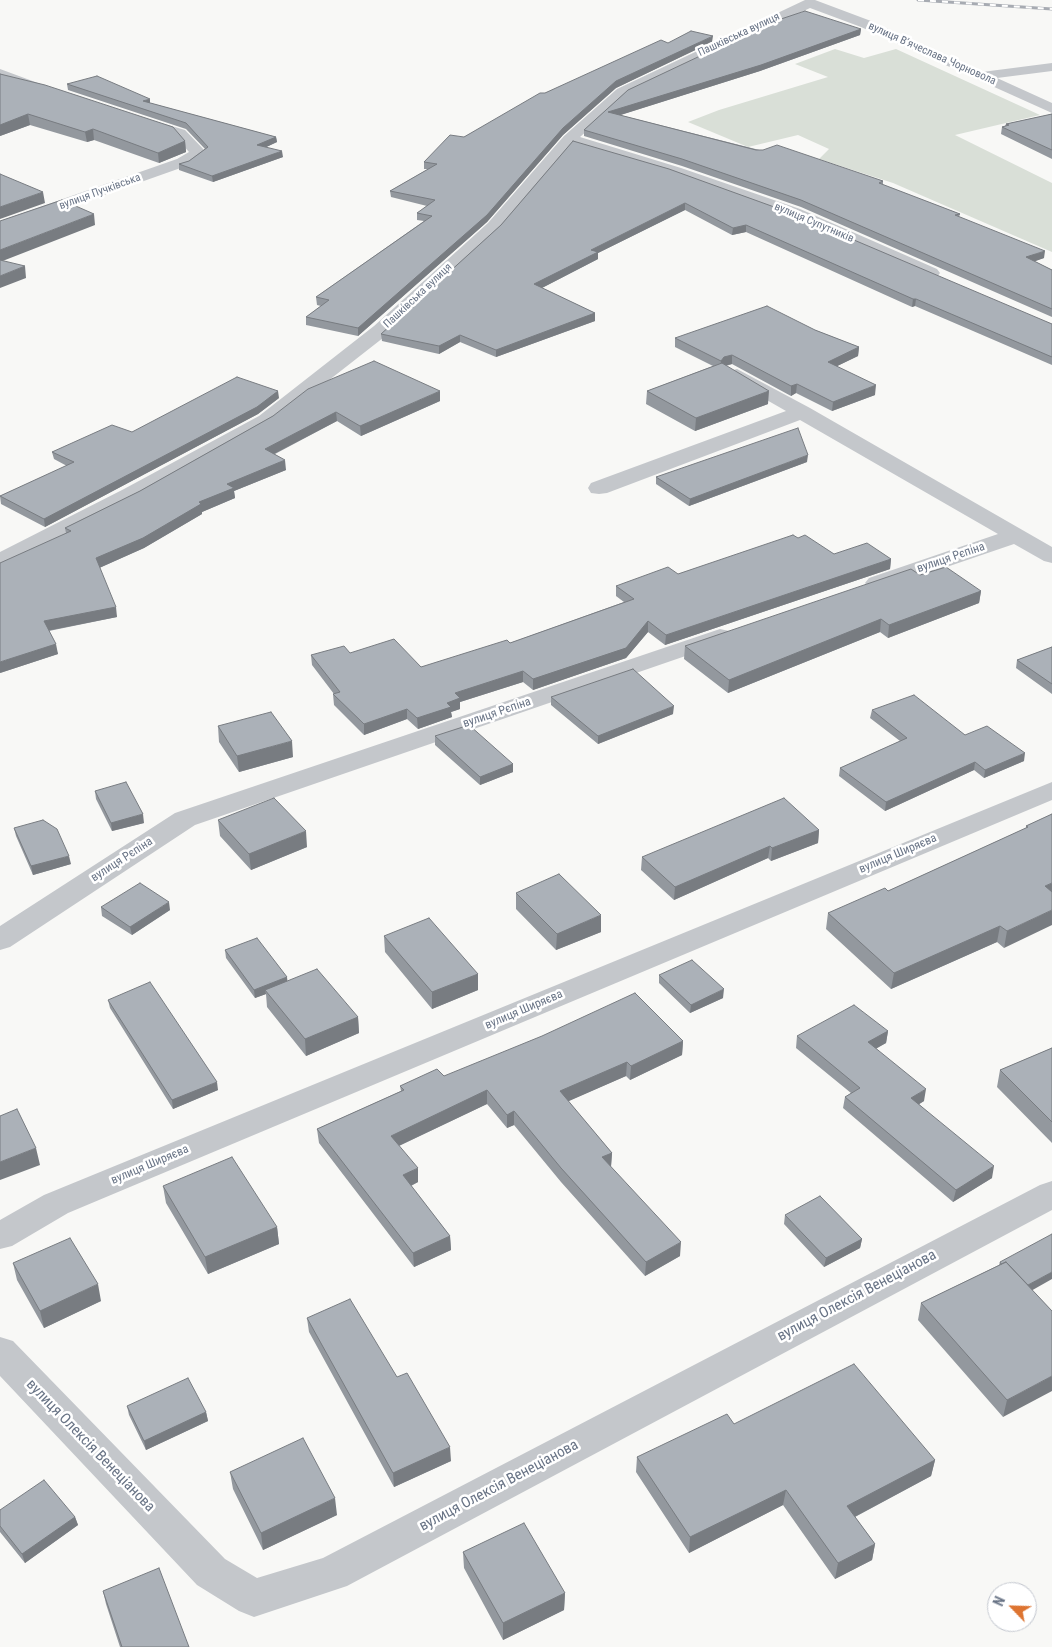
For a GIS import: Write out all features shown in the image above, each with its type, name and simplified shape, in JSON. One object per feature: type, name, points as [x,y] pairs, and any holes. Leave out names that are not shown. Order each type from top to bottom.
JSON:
[{"type":"street","name":"вулиця Вʼячеслава Чорновола","points":[[810,3],[866,24],[1052,109]]},
{"type":"street","name":"Пашківська вулиця","points":[[0,561],[132,494],[266,420],[381,330],[480,240],[494,227],[569,139],[622,92],[695,55],[810,3]]},
{"type":"street","points":[[983,76],[1052,67]]},
{"type":"street","points":[[0,73],[56,94]]},
{"type":"street","name":"вулиця Пучківська","points":[[0,227],[183,162],[199,153],[180,134],[127,117]]},
{"type":"street","name":"вулиця Супутників","points":[[569,139],[675,171],[794,213],[944,279]]},
{"type":"street","points":[[731,372],[1052,556]]},
{"type":"street","points":[[599,488],[803,412]]},
{"type":"street","name":"вулиця Рєпіна","points":[[857,590],[1018,535]]},
{"type":"street","name":"вулиця Рєпіна","points":[[0,940],[185,819],[743,629]]},
{"type":"street","name":"вулиця Ширяєва","points":[[0,1236],[56,1204],[1052,790]]},
{"type":"street","name":"вулиця Олексія Венеціанова","points":[[0,1352],[211,1572],[254,1598],[333,1573],[1052,1194]]},
{"type":"shaded area","points":[[835,49],[864,58],[896,49],[1040,115],[955,135],[1052,183],[1052,252],[893,183],[819,159],[829,149],[798,135],[748,147],[688,122],[719,110],[828,77],[795,64]]},
{"type":"building","points":[[805,11],[861,29],[761,65],[608,112],[756,150],[763,150],[777,145],[883,181],[879,183],[960,214],[955,215],[1045,251],[1026,257],[1052,270],[1052,309],[801,200],[682,159],[584,130],[628,90],[772,22]]},
{"type":"building","points":[[691,31],[713,36],[616,81],[563,128],[487,215],[358,328],[306,317],[329,300],[316,297],[432,216],[417,213],[435,200],[390,191],[437,164],[424,162],[450,135],[464,137],[540,93],[545,93],[661,40],[668,43]]},
{"type":"building","points":[[0,74],[45,85],[173,127],[185,141],[158,153],[93,129],[85,132],[28,114],[0,125]]},
{"type":"building","points":[[97,76],[150,99],[143,101],[276,137],[257,145],[282,151],[212,176],[179,164],[189,161],[208,147],[186,123],[67,84]]},
{"type":"building","points":[[1052,114],[1052,150],[1002,127],[1009,125],[1006,124]]},
{"type":"building","points":[[573,141],[669,169],[788,212],[1052,324],[1052,357],[913,299],[746,225],[733,228],[685,203],[591,250],[598,252],[534,284],[595,313],[496,350],[460,335],[439,346],[381,334],[501,225]]},
{"type":"building","points":[[0,174],[43,192],[0,207]]},
{"type":"building","points":[[62,200],[94,214],[0,250],[0,221]]},
{"type":"building","points":[[0,260],[25,266],[0,276]]},
{"type":"building","points":[[767,306],[815,330],[859,347],[828,362],[876,385],[833,402],[797,384],[791,386],[732,355],[724,357],[721,361],[675,338]]},
{"type":"building","points":[[374,361],[440,391],[360,426],[336,412],[265,449],[285,460],[227,484],[234,488],[199,502],[201,504],[143,538],[96,558],[116,607],[44,621],[56,644],[0,662],[0,563],[71,531],[65,528],[140,491],[273,416],[308,389]]},
{"type":"building","points":[[722,363],[769,391],[696,418],[647,391]]},
{"type":"building","points":[[237,377],[278,391],[257,407],[44,519],[0,496],[74,462],[52,452],[112,425],[132,432]]},
{"type":"building","points":[[798,428],[808,455],[690,499],[656,477]]},
{"type":"building","points":[[793,535],[798,538],[805,535],[834,554],[867,543],[891,559],[666,635],[648,621],[626,648],[533,679],[523,671],[455,693],[460,698],[447,703],[451,707],[417,718],[407,709],[364,724],[333,694],[340,692],[311,655],[344,646],[350,653],[394,639],[421,667],[507,640],[510,643],[634,599],[616,586],[668,567],[678,574]]},
{"type":"building","points":[[946,567],[981,591],[889,625],[881,619],[729,680],[685,646],[911,569],[920,575]]},
{"type":"building","points":[[1052,647],[1052,684],[1017,660]]},
{"type":"building","points":[[633,669],[674,706],[598,736],[551,697]]},
{"type":"building","points":[[914,695],[965,735],[987,726],[1025,753],[985,770],[975,762],[886,802],[840,768],[907,738],[872,710]]},
{"type":"building","points":[[271,712],[292,741],[237,756],[218,726]]},
{"type":"building","points":[[469,725],[513,764],[480,777],[435,736]]},
{"type":"building","points":[[126,782],[143,814],[111,823],[95,791]]},
{"type":"building","points":[[274,798],[306,831],[249,854],[218,820]]},
{"type":"building","points":[[784,798],[819,830],[772,848],[770,846],[675,887],[642,857]]},
{"type":"building","points":[[1052,814],[1052,883],[1045,886],[1052,892],[1052,910],[1007,931],[1000,926],[894,973],[828,913],[885,888],[888,891],[1028,827],[1026,826]]},
{"type":"building","points":[[43,820],[57,829],[69,856],[31,866],[14,828]]},
{"type":"building","points":[[559,874],[601,915],[557,934],[516,893]]},
{"type":"building","points":[[140,883],[169,902],[130,927],[101,907]]},
{"type":"building","points":[[429,918],[478,974],[432,992],[384,936]]},
{"type":"building","points":[[257,938],[287,977],[254,990],[225,950]]},
{"type":"building","points":[[692,960],[724,989],[691,1005],[659,975]]},
{"type":"building","points":[[317,969],[358,1017],[305,1039],[265,990]]},
{"type":"building","points":[[150,982],[217,1082],[172,1100],[108,1000]]},
{"type":"building","points":[[635,993],[683,1041],[631,1066],[627,1062],[560,1091],[612,1153],[602,1157],[681,1242],[646,1262],[561,1168],[514,1111],[507,1115],[487,1090],[391,1136],[418,1168],[403,1175],[450,1236],[413,1253],[317,1129],[404,1090],[400,1086],[437,1069],[444,1076],[542,1036]]},
{"type":"building","points":[[854,1005],[888,1031],[868,1042],[926,1089],[911,1098],[994,1166],[956,1190],[845,1097],[860,1088],[797,1036]]},
{"type":"building","points":[[1052,1048],[1052,1122],[1000,1070]]},
{"type":"building","points":[[17,1109],[36,1148],[0,1162],[0,1116]]},
{"type":"building","points":[[232,1157],[277,1227],[205,1257],[163,1186]]},
{"type":"building","points":[[820,1196],[862,1239],[826,1258],[785,1215]]},
{"type":"building","points":[[1052,1234],[1052,1272],[1028,1285],[1006,1262],[1001,1264],[1000,1262]]},
{"type":"building","points":[[70,1238],[98,1284],[40,1311],[13,1263]]},
{"type":"building","points":[[1006,1262],[1052,1311],[1052,1376],[1007,1400],[921,1303]]},
{"type":"building","points":[[350,1299],[397,1377],[407,1373],[450,1447],[393,1473],[307,1318]]},
{"type":"building","points":[[854,1364],[935,1460],[847,1506],[875,1544],[838,1563],[786,1490],[690,1537],[637,1457],[727,1414],[734,1424]]},
{"type":"building","points":[[188,1378],[206,1412],[144,1441],[127,1406]]},
{"type":"building","points":[[303,1438],[335,1498],[261,1533],[230,1472]]},
{"type":"building","points":[[44,1480],[75,1517],[22,1554],[0,1526],[0,1510]]},
{"type":"building","points":[[524,1523],[565,1593],[503,1623],[463,1552]]},
{"type":"building","points":[[159,1568],[189,1647],[122,1647],[103,1591]]},
{"type":"railway","points":[[918,0],[1052,9]]}]
